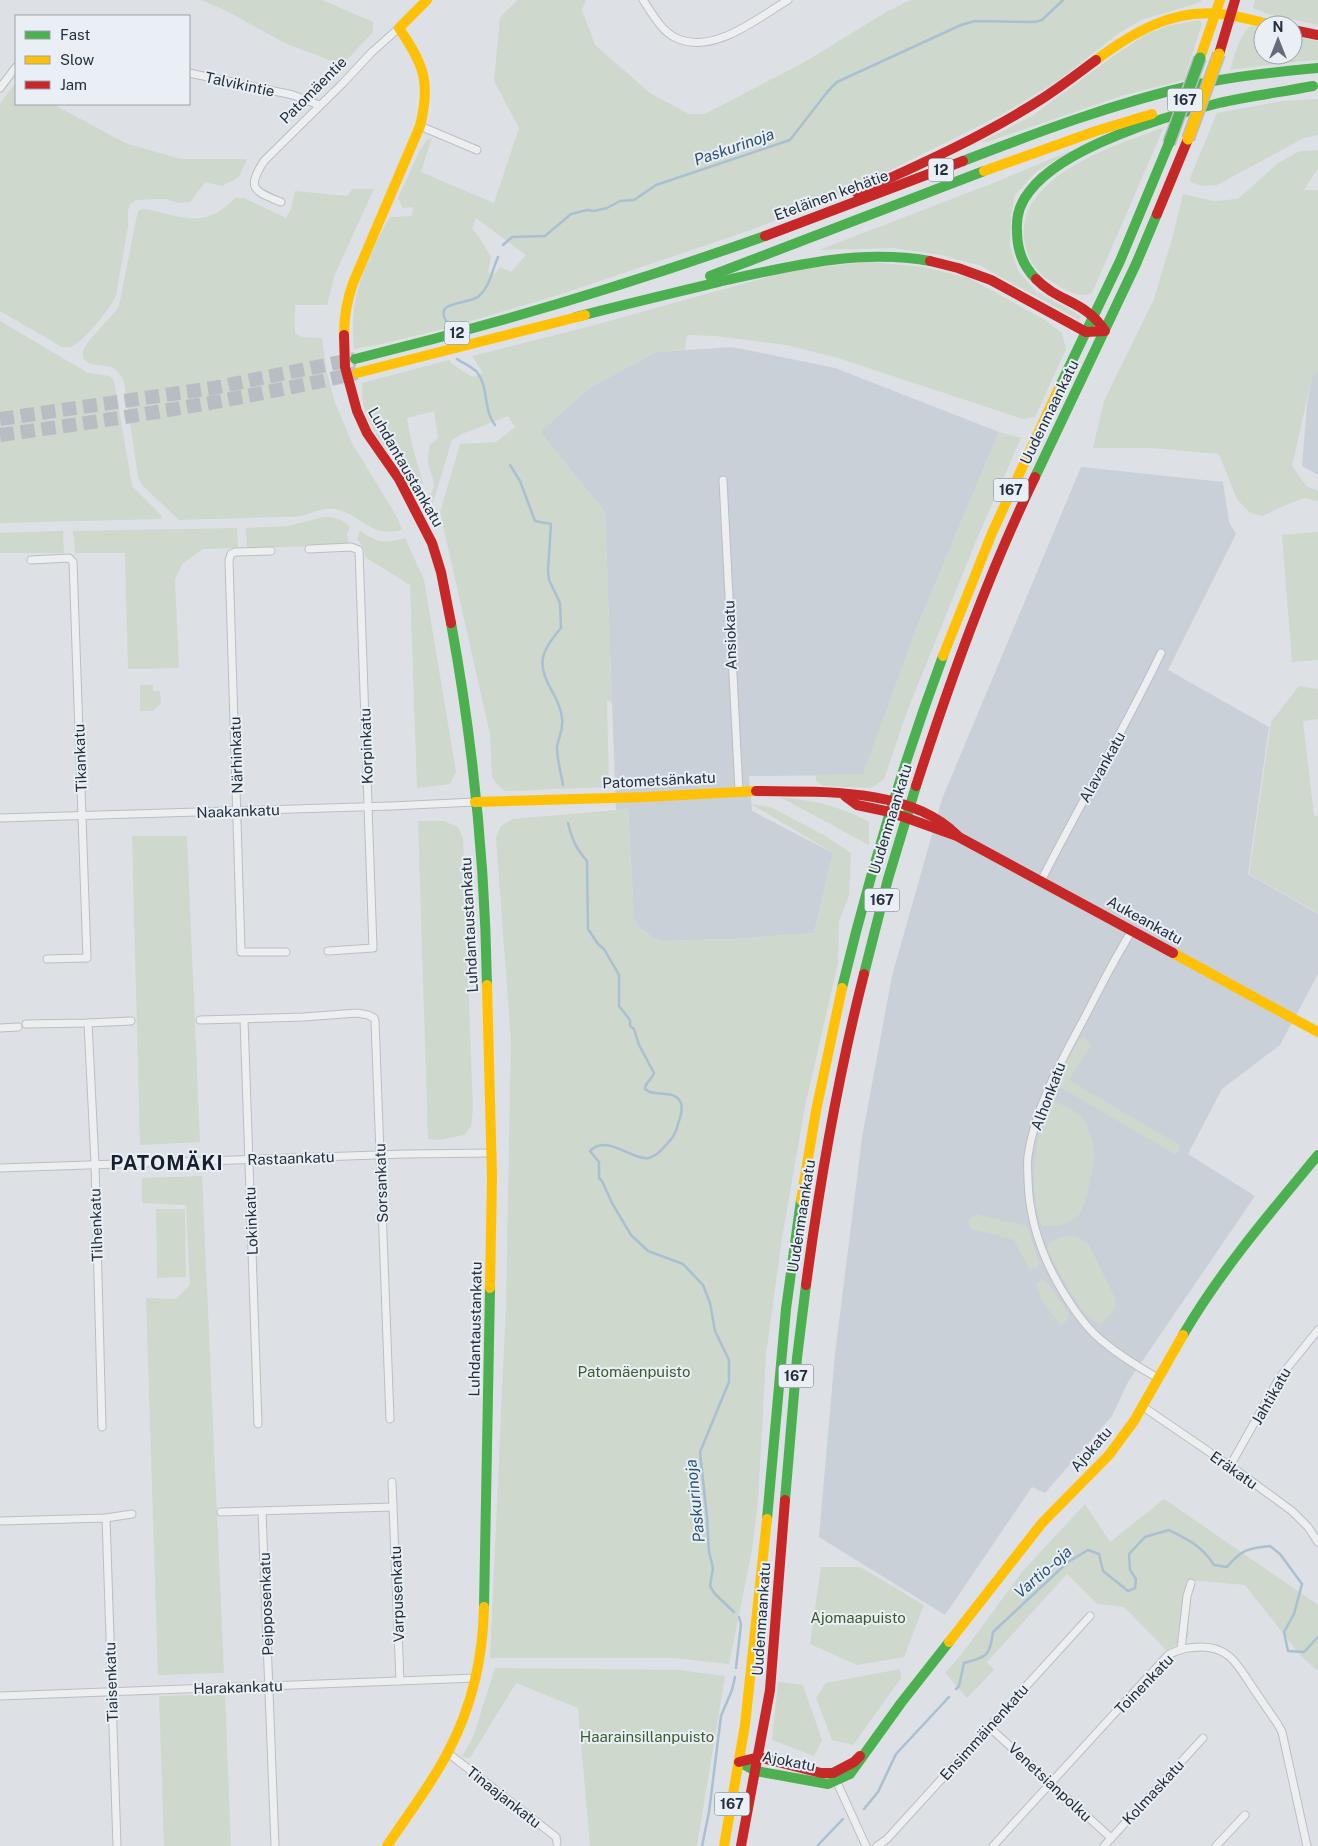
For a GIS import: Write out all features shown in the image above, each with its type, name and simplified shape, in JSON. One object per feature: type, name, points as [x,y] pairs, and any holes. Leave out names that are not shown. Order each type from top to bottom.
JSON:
[{"type":"main road","name":"Patomäentie","points":[[399,28],[427,0]]},
{"type":"main road","name":"Uudenmaankatu","points":[[724,1846],[739,1762],[758,1623],[781,1356],[798,1219],[827,1056],[847,968],[892,807],[934,679],[975,572],[1023,462],[1124,252],[1169,143],[1220,0]]},
{"type":"main road","name":"Uudenmaankatu","points":[[741,1846],[759,1757],[775,1653],[783,1515],[797,1358],[815,1217],[836,1098],[860,983],[907,812],[947,693],[994,569],[1038,469],[1105,331],[1146,240],[1188,139],[1219,54],[1236,0]]},
{"type":"main road","points":[[571,301],[849,197],[968,141],[1020,112],[1150,25],[1186,15],[1216,12],[1253,20]]},
{"type":"main road","name":"Luhdantaustankatu","points":[[386,1846],[448,1753],[457,1735],[476,1678],[484,1615],[492,1213],[486,924],[462,684],[441,572],[432,543],[423,522],[399,479],[367,433],[357,411],[345,367],[344,322],[347,302],[353,283],[420,126],[425,110],[427,92],[424,73],[418,56],[399,28]]},
{"type":"main road","points":[[1303,32],[1318,35]]},
{"type":"main road","name":"Eteläinen kehätie","points":[[355,359],[571,301],[726,250],[1022,139],[1124,104],[1180,89],[1234,78],[1318,68]]},
{"type":"main road","points":[[576,317],[778,268],[840,257],[868,255],[930,261],[958,268],[983,277],[1086,332],[1105,331],[1101,322],[1094,315],[1052,292],[1034,279],[1023,262],[1017,242],[1016,221],[1023,201],[1035,184],[1053,169],[1079,154],[1136,128],[1221,103],[1316,86]]},
{"type":"main road","name":"12","points":[[358,373],[490,341],[706,277],[761,258],[1011,161],[1109,126],[1179,106],[1222,97],[1316,86]]},
{"type":"main road","name":"Patometsänkatu","points":[[475,802],[645,797],[738,790],[869,796],[907,812]]},
{"type":"main road","name":"Aukeankatu","points":[[907,812],[921,810],[946,824],[957,836],[1318,1032]]},
{"type":"main road","name":"Ajokatu","points":[[739,1762],[756,1771],[828,1784],[867,1749],[1022,1547],[1042,1523],[1109,1455],[1142,1406],[1196,1313],[1232,1260],[1318,1155]]},
{"type":"main road","name":"Ajokatu","points":[[739,1762],[759,1757],[835,1777]]},
{"type":"street","points":[[643,0],[658,22],[674,38],[691,42],[709,42],[728,36],[788,0]]},
{"type":"street","name":"Patomäentie","points":[[281,202],[259,193],[254,184],[255,175],[264,161],[372,52],[399,28]]},
{"type":"street","points":[[0,88],[15,68]]},
{"type":"street","name":"Talvikintie","points":[[190,73],[293,95],[319,105]]},
{"type":"street","points":[[420,126],[477,150]]},
{"type":"street","name":"Ansiokatu","points":[[723,480],[738,790]]},
{"type":"street","name":"Korpinkatu","points":[[309,549],[351,547],[359,550],[373,948],[328,950]]},
{"type":"street","name":"Närhinkatu","points":[[271,550],[235,552],[231,554],[229,560],[241,952],[286,952]]},
{"type":"street","name":"Tikankatu","points":[[31,560],[70,558],[73,562],[87,958],[47,959]]},
{"type":"street","name":"Alavankatu","points":[[1042,881],[1066,831],[1131,716],[1161,653]]},
{"type":"street","name":"Naakankatu","points":[[0,818],[82,817],[475,802]]},
{"type":"street","name":"Alhonkatu","points":[[1132,931],[1049,1087],[1037,1118],[1028,1157],[1028,1189],[1030,1211],[1050,1270],[1080,1317],[1100,1339],[1130,1362],[1158,1378]]},
{"type":"street","name":"Sorsankatu","points":[[244,1019],[357,1013],[368,1015],[376,1021],[390,1419]]},
{"type":"street","points":[[200,1020],[244,1019]]},
{"type":"street","name":"Lokinkatu","points":[[244,1019],[258,1424]]},
{"type":"street","points":[[26,1024],[88,1024],[131,1020]]},
{"type":"street","name":"Tilhenkatu","points":[[88,1024],[95,1164],[102,1427]]},
{"type":"street","points":[[0,1028],[18,1027]]},
{"type":"street","name":"Rastaankatu","points":[[0,1168],[492,1153]]},
{"type":"street","name":"Jahtikatu","points":[[1230,1466],[1280,1377],[1318,1330]]},
{"type":"street","name":"Eräkatu","points":[[1142,1406],[1230,1466],[1292,1512],[1308,1527],[1318,1542]]},
{"type":"street","name":"Varpusenkatu","points":[[392,1482],[400,1681]]},
{"type":"street","points":[[221,1512],[393,1507]]},
{"type":"street","name":"Peipposenkatu","points":[[262,1512],[275,1846]]},
{"type":"street","points":[[0,1521],[106,1518],[132,1514]]},
{"type":"street","name":"Tiaisenkatu","points":[[106,1518],[117,1846]]},
{"type":"street","points":[[1181,1649],[1187,1596],[1191,1583]]},
{"type":"street","name":"Ensimmäinenkatu","points":[[877,1846],[887,1838],[1090,1616]]},
{"type":"street","name":"Toinenkatu","points":[[993,1846],[1168,1655],[1181,1649],[1213,1647],[1225,1653],[1235,1662],[1282,1732],[1307,1846]]},
{"type":"street","name":"Harakankatu","points":[[0,1696],[476,1678]]},
{"type":"street","name":"Venetsianpolku","points":[[989,1726],[1111,1838]]},
{"type":"street","name":"Kolmaskatu","points":[[1104,1846],[1203,1738]]},
{"type":"street","name":"Tinaajankatu","points":[[448,1753],[556,1837],[557,1843]]},
{"type":"street","points":[[835,1777],[866,1846]]},
{"type":"street","points":[[1216,1846],[1245,1815]]},
{"type":"shaded area","points":[[732,347],[835,368],[999,432],[917,627],[863,775],[749,776],[752,811],[833,853],[814,933],[734,939],[663,941],[653,938],[638,927],[634,918],[628,809],[616,810],[605,512],[540,432],[589,388],[656,352]]},
{"type":"shaded area","points":[[1318,370],[1318,475],[1302,466],[1307,404],[1312,377]]},
{"type":"shaded area","points":[[1081,467],[1223,482],[1229,522],[1236,534],[1168,670],[1269,727],[1248,874],[1318,914],[1318,974],[1280,1045],[1222,1089],[1188,1154],[1255,1196],[1128,1382],[1112,1416],[1045,1493],[1032,1487],[945,1615],[819,1537],[835,1354],[862,1138],[892,976],[942,799]]},
{"type":"green space","points":[[201,0],[322,0],[373,22],[373,32],[342,65],[285,43],[225,10]]},
{"type":"green space","points":[[518,0],[586,0],[582,10],[595,45],[650,93],[689,114],[705,114],[803,63],[886,12],[910,0],[1202,0],[1198,3],[1141,20],[1119,33],[1059,80],[999,116],[846,192],[754,229],[555,296],[443,329],[354,349],[353,321],[359,285],[381,232],[390,217],[412,216],[413,207],[403,208],[398,198],[419,152],[427,140],[432,138],[421,172],[494,203],[519,128],[494,81],[500,17]],"holes":[[[476,218],[526,255],[511,272],[500,267],[494,275],[488,272],[491,257],[472,229]]]},
{"type":"green space","points":[[1255,0],[1318,0],[1318,25],[1303,22],[1303,15],[1274,15],[1253,8]]},
{"type":"green space","points":[[1199,20],[1202,23],[1184,80],[1124,95],[987,142],[981,142],[1032,116],[1147,34],[1168,26]]},
{"type":"green space","points":[[1253,26],[1253,65],[1268,65],[1230,70],[1241,39],[1248,29]]},
{"type":"green space","points":[[1303,38],[1318,41],[1318,60],[1303,61]]},
{"type":"green space","points":[[15,83],[15,105],[55,105],[125,143],[180,159],[247,159],[239,177],[222,186],[205,182],[190,202],[178,203],[165,199],[136,200],[130,204],[128,227],[116,295],[109,308],[82,339],[70,347],[62,347],[0,311],[0,104]]},
{"type":"green space","points":[[1318,99],[1318,135],[1304,138],[1217,185],[1202,186],[1191,182],[1190,178],[1217,113],[1283,101]]},
{"type":"green space","points":[[1164,127],[1092,293],[1078,295],[1069,292],[1043,275],[1029,256],[1025,246],[1024,235],[1027,214],[1031,204],[1038,195],[1050,182],[1080,162],[1113,146]]},
{"type":"green space","points":[[1318,150],[1318,168],[1304,190],[1318,190],[1318,370],[1312,377],[1292,466],[1306,486],[1318,491],[1318,501],[1304,498],[1263,516],[1250,513],[1237,499],[1219,454],[1152,448],[1093,448],[1104,401],[1154,299],[1183,194],[1213,201],[1238,199],[1278,163],[1300,151]]},
{"type":"green space","points":[[1070,151],[1036,172],[1015,195],[1011,216],[1010,246],[1018,271],[1036,291],[1081,316],[1079,320],[981,266],[941,255],[893,248],[819,250],[996,182]]},
{"type":"green space","points":[[353,189],[374,189],[335,274],[327,305],[295,305],[295,333],[302,337],[322,338],[327,372],[334,400],[352,443],[397,517],[402,530],[381,531],[344,512],[334,509],[320,510],[294,517],[179,520],[143,486],[138,477],[122,377],[113,368],[89,363],[86,361],[83,352],[84,348],[119,306],[139,210],[145,209],[183,217],[204,218],[224,208],[235,198],[244,198],[286,218],[291,209],[295,191],[347,196]]},
{"type":"green space","points":[[868,262],[924,267],[969,278],[1045,320],[1062,333],[1066,349],[1035,417],[1023,419],[838,358],[786,345],[715,336],[687,335],[685,350],[656,352],[589,388],[540,432],[605,512],[612,703],[607,700],[609,787],[505,791],[496,783],[492,776],[490,734],[440,512],[460,444],[496,442],[515,427],[508,416],[462,434],[452,440],[431,509],[426,500],[431,494],[434,483],[428,464],[428,457],[430,445],[438,438],[434,411],[407,418],[412,445],[423,483],[419,487],[396,450],[387,451],[372,427],[365,411],[362,383],[449,360],[472,377],[483,373],[472,356],[591,326],[793,270]]},
{"type":"green space","points":[[0,321],[88,373],[109,376],[114,380],[132,486],[161,515],[162,519],[0,523]]},
{"type":"green space","points":[[999,432],[1021,438],[976,541],[908,709],[884,779],[871,788],[823,786],[817,782],[815,775],[863,774],[917,627]]},
{"type":"green space","points":[[324,517],[338,519],[350,527],[347,534],[349,545],[247,548],[246,528],[288,526]]},
{"type":"green space","points":[[237,528],[238,548],[203,549],[183,563],[175,579],[179,668],[128,669],[125,553],[75,553],[73,531]]},
{"type":"green space","points":[[63,531],[64,553],[0,553],[0,533]]},
{"type":"green space","points":[[360,531],[372,538],[387,542],[405,538],[424,580],[456,772],[450,784],[417,788],[410,585],[365,557],[364,548],[357,539]]},
{"type":"green space","points":[[1318,532],[1318,660],[1292,662],[1282,535]]},
{"type":"green space","points":[[140,685],[153,685],[153,691],[160,691],[161,703],[153,711],[140,711]]},
{"type":"green space","points":[[1299,686],[1318,689],[1318,719],[1303,721],[1314,816],[1318,816],[1318,913],[1249,874],[1271,722]]},
{"type":"green space","points":[[780,797],[826,805],[858,816],[869,822],[869,845]]},
{"type":"green space","name":"Patomäenpuisto","points":[[751,804],[770,807],[822,834],[851,853],[849,895],[839,922],[838,963],[805,1106],[782,1238],[766,1355],[758,1502],[752,1550],[729,1664],[676,1658],[490,1658],[506,1304],[511,1041],[496,838],[501,826],[513,819],[628,809],[634,918],[639,927],[653,938],[663,941],[734,939],[814,933],[833,853]]},
{"type":"green space","points":[[418,821],[443,821],[458,827],[463,838],[473,1109],[471,1126],[464,1135],[439,1140],[428,1139]]},
{"type":"green space","points":[[132,836],[187,836],[200,1142],[140,1145]]},
{"type":"green space","points":[[1084,1037],[1091,1046],[1069,1080],[1181,1146],[1176,1155],[1060,1087],[1057,1083],[1057,1078],[1079,1039]]},
{"type":"green space","points":[[1052,1100],[1072,1110],[1082,1118],[1092,1140],[1094,1160],[1087,1196],[1078,1216],[1070,1222],[1061,1225],[1042,1226],[1038,1214],[1034,1175],[1042,1125]]},
{"type":"green space","points":[[202,1176],[224,1673],[158,1675],[146,1298],[176,1299],[190,1285],[186,1205],[142,1203],[142,1178]]},
{"type":"green space","points":[[156,1209],[185,1209],[186,1277],[157,1278]]},
{"type":"green space","points":[[976,1214],[1027,1226],[1039,1263],[1038,1267],[1030,1270],[1014,1240],[971,1229],[968,1221]]},
{"type":"green space","points":[[1066,1235],[1077,1237],[1088,1243],[1115,1298],[1115,1309],[1101,1324],[1085,1313],[1077,1303],[1047,1248],[1049,1242]]},
{"type":"green space","points":[[1043,1280],[1048,1283],[1068,1313],[1068,1320],[1060,1325],[1042,1301],[1036,1285]]},
{"type":"green space","points":[[1164,1499],[1318,1605],[1318,1671],[1300,1655],[1245,1585],[1190,1580],[1188,1638],[1167,1651],[1124,1607],[1097,1604],[1067,1574],[987,1662],[994,1670],[967,1698],[945,1673],[961,1655],[1022,1572],[1085,1504],[1110,1542]]},
{"type":"green space","name":"Ajomaapuisto","points":[[821,1567],[860,1567],[924,1605],[904,1657],[857,1665],[810,1644]]},
{"type":"green space","name":"Haarainsillanpuisto","points":[[495,1668],[679,1670],[725,1676],[697,1846],[590,1846],[578,1708],[516,1683],[470,1758],[462,1757],[473,1737]]},
{"type":"green space","points":[[900,1669],[901,1678],[853,1745],[832,1740],[816,1698],[826,1683]]},
{"type":"green space","points":[[778,1682],[803,1685],[822,1740],[814,1756],[772,1740]]},
{"type":"green space","points":[[225,1694],[231,1846],[164,1846],[159,1696]]},
{"type":"waterway","name":"Paskurinoja","points":[[503,245],[512,237],[545,236],[571,214],[587,210],[594,211],[607,208],[620,201],[634,200],[656,185],[790,140],[837,82],[961,25],[975,21],[1035,22],[1042,20],[1063,0]]},
{"type":"waterway","name":"Paskurinoja","points":[[448,324],[444,316],[444,310],[453,304],[479,296],[489,282],[498,257]]},
{"type":"waterway","name":"Paskurinoja","points":[[457,359],[475,370],[481,378],[491,419],[495,425]]},
{"type":"waterway","name":"Paskurinoja","points":[[510,465],[520,481],[535,521],[551,524],[548,570],[549,580],[560,603],[561,628],[548,644],[543,659],[543,666],[544,674],[560,708],[562,727],[557,747],[563,785]]},
{"type":"waterway","name":"Paskurinoja","points":[[568,823],[575,844],[587,861],[588,929],[598,944],[604,949],[619,975],[619,1006],[630,1020],[630,1026],[634,1029],[639,1045],[654,1073],[645,1089],[649,1092],[673,1095],[677,1097],[682,1107],[675,1134],[657,1154],[649,1158],[635,1156],[612,1146],[604,1145],[597,1146],[590,1151],[599,1162],[599,1178],[631,1235],[648,1251],[683,1264],[703,1285],[710,1303],[715,1331],[729,1360],[729,1382],[700,1452],[709,1552],[713,1568],[710,1586],[715,1594],[734,1612]]},
{"type":"waterway","name":"Vartio-oja","points":[[956,1689],[959,1686],[964,1663],[986,1655],[993,1632],[1068,1562],[1088,1550],[1099,1554],[1103,1571],[1128,1591],[1135,1588],[1136,1579],[1130,1570],[1129,1554],[1145,1537],[1169,1530],[1200,1548],[1214,1565],[1227,1567],[1245,1551],[1270,1546],[1280,1554],[1302,1584],[1294,1614],[1284,1632],[1288,1651],[1304,1652],[1318,1637]]},
{"type":"waterway","name":"Paskurinoja","points":[[736,1668],[741,1624],[739,1617]]},
{"type":"waterway","name":"Paskurinoja","points":[[702,1846],[709,1812],[721,1716],[732,1690],[735,1677]]},
{"type":"waterway","name":"Vartio-oja","points":[[864,1809],[878,1792],[896,1754],[949,1697]]},
{"type":"waterway","name":"Vartio-oja","points":[[817,1846],[843,1819]]},
{"type":"tunnel","points":[[0,419],[213,388],[355,359]]},
{"type":"tunnel","points":[[0,435],[180,408],[269,392],[357,373]]},
{"type":"traffic: fast","points":[[1169,143],[1200,58]]},
{"type":"traffic: fast","points":[[963,161],[1077,119],[1164,92],[1225,79],[1318,68]]},
{"type":"traffic: fast","points":[[1036,279],[1024,263],[1020,251],[1017,238],[1019,210],[1029,192],[1044,176],[1065,161],[1090,147],[1116,136],[1172,116],[1231,101],[1313,86]]},
{"type":"traffic: fast","points":[[1059,388],[1120,261],[1169,143]]},
{"type":"traffic: fast","points":[[710,276],[984,171]]},
{"type":"traffic: fast","points":[[1035,477],[1136,264],[1157,214]]},
{"type":"traffic: fast","points":[[355,359],[562,303],[664,271],[765,236]]},
{"type":"traffic: fast","points":[[576,317],[727,280],[802,264],[828,260],[879,257],[930,261]]},
{"type":"traffic: fast","points":[[451,623],[472,758],[484,894],[487,985]]},
{"type":"traffic: fast","points":[[842,988],[888,820],[943,656]]},
{"type":"traffic: fast","points":[[864,974],[888,879],[916,786]]},
{"type":"traffic: fast","points":[[1183,1335],[1230,1265],[1264,1220],[1318,1155]]},
{"type":"traffic: fast","points":[[767,1519],[786,1309],[801,1200]]},
{"type":"traffic: fast","points":[[785,1500],[797,1358],[806,1285]]},
{"type":"traffic: fast","points":[[484,1607],[490,1288]]},
{"type":"traffic: fast","points":[[739,1762],[756,1771],[828,1784],[850,1774],[901,1703],[949,1642]]},
{"type":"traffic: slow","points":[[344,335],[346,309],[353,283],[420,126],[425,97],[423,74],[420,64],[399,28],[427,0]]},
{"type":"traffic: slow","points":[[1200,58],[1220,0]]},
{"type":"traffic: slow","points":[[1096,60],[1138,32],[1169,19],[1202,13],[1253,20]]},
{"type":"traffic: slow","points":[[1188,139],[1219,54]]},
{"type":"traffic: slow","points":[[984,171],[1096,131],[1152,114]]},
{"type":"traffic: slow","points":[[357,373],[585,315]]},
{"type":"traffic: slow","points":[[943,656],[992,533],[1059,388]]},
{"type":"traffic: slow","points":[[475,802],[645,797],[756,791]]},
{"type":"traffic: slow","points":[[1173,953],[1318,1032]]},
{"type":"traffic: slow","points":[[487,985],[492,1177],[490,1288]]},
{"type":"traffic: slow","points":[[801,1200],[816,1111],[842,988]]},
{"type":"traffic: slow","points":[[949,1642],[1042,1523],[1109,1455],[1134,1421],[1183,1335]]},
{"type":"traffic: slow","points":[[724,1846],[745,1725],[767,1519]]},
{"type":"traffic: slow","points":[[387,1846],[435,1775],[449,1750],[464,1716],[479,1662],[484,1607]]},
{"type":"traffic: jam","points":[[1219,54],[1235,0]]},
{"type":"traffic: jam","points":[[1303,32],[1318,35]]},
{"type":"traffic: jam","points":[[857,193],[927,161],[996,126],[1047,95],[1096,60]]},
{"type":"traffic: jam","points":[[1157,214],[1188,139]]},
{"type":"traffic: jam","points":[[765,236],[963,161]]},
{"type":"traffic: jam","points":[[930,261],[958,268],[991,280],[1086,332],[1105,331],[1089,313],[1053,293],[1036,279]]},
{"type":"traffic: jam","points":[[344,335],[345,367],[357,411],[367,433],[399,479],[432,543],[441,572],[451,623]]},
{"type":"traffic: jam","points":[[916,786],[942,707],[985,591],[1035,477]]},
{"type":"traffic: jam","points":[[756,791],[835,793],[863,795],[889,800],[914,808],[937,819],[957,835]]},
{"type":"traffic: jam","points":[[845,796],[857,805],[890,812],[957,836],[1173,953]]},
{"type":"traffic: jam","points":[[806,1285],[830,1128],[864,974]]},
{"type":"traffic: jam","points":[[741,1846],[770,1690],[785,1500]]},
{"type":"traffic: jam","points":[[739,1762],[759,1757],[821,1773],[833,1773],[854,1762],[860,1756]]},
{"type":"district","name":"PATOMÄKI","points":[[167,1163]]}]
